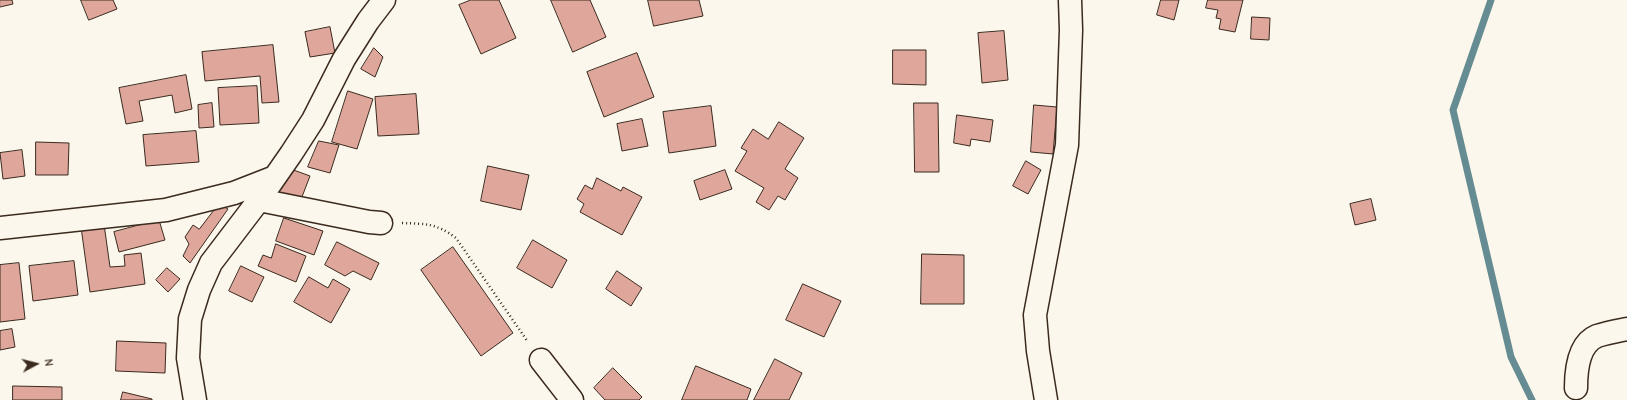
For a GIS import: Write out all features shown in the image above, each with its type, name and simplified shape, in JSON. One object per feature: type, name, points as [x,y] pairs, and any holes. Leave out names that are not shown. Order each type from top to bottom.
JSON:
[{"type":"street","points":[[195,400],[188,358],[190,319],[199,290],[211,263],[259,200],[313,120],[344,59],[360,33],[384,0]]},
{"type":"street","points":[[1046,400],[1038,351],[1035,315],[1067,145],[1071,30],[1070,0]]},
{"type":"street","points":[[0,228],[166,210],[234,193],[275,177]]},
{"type":"street","points":[[259,200],[369,222],[381,223]]},
{"type":"street","points":[[1576,388],[1576,369],[1586,344],[1595,337],[1627,329]]},
{"type":"street","points":[[541,360],[572,400]]},
{"type":"path","points":[[381,223],[429,224],[446,230],[456,238],[541,360]]},
{"type":"building","points":[[0,0],[12,0],[13,4],[0,7]]},
{"type":"building","points":[[81,0],[113,0],[117,9],[89,20]]},
{"type":"building","points":[[471,0],[499,0],[516,38],[481,54],[459,5]]},
{"type":"building","points":[[551,0],[590,0],[606,37],[573,52]]},
{"type":"building","points":[[648,0],[699,0],[703,16],[654,26]]},
{"type":"building","points":[[1161,0],[1179,0],[1174,20],[1157,15]]},
{"type":"building","points":[[1208,0],[1243,0],[1235,32],[1219,29],[1221,19],[1216,18],[1218,10],[1206,8]]},
{"type":"building","points":[[1252,17],[1270,18],[1269,40],[1251,39]]},
{"type":"building","points":[[330,27],[335,53],[310,57],[305,32]]},
{"type":"building","points":[[1004,31],[1008,80],[982,83],[978,33]]},
{"type":"building","points":[[273,45],[279,102],[262,103],[260,76],[205,81],[202,52]]},
{"type":"building","points":[[374,48],[383,57],[375,77],[361,69]]},
{"type":"building","points":[[893,50],[926,50],[926,85],[893,84]]},
{"type":"building","points":[[637,53],[654,97],[604,117],[587,72]]},
{"type":"building","points":[[186,75],[192,109],[175,113],[172,95],[139,101],[143,121],[126,124],[119,88]]},
{"type":"building","points":[[257,86],[259,123],[220,125],[218,88]]},
{"type":"building","points":[[348,91],[373,99],[357,149],[332,142]]},
{"type":"building","points":[[416,94],[419,134],[378,136],[375,97]]},
{"type":"building","points":[[212,103],[214,127],[199,128],[198,105]]},
{"type":"building","points":[[914,103],[938,103],[939,172],[915,172]]},
{"type":"building","points":[[1034,105],[1057,107],[1053,154],[1031,152]]},
{"type":"building","points":[[711,106],[716,146],[669,153],[663,112]]},
{"type":"building","points":[[957,115],[993,120],[990,142],[971,139],[970,146],[954,143]]},
{"type":"building","points":[[642,119],[648,146],[622,151],[617,124]]},
{"type":"building","points":[[779,122],[804,138],[785,169],[798,178],[785,200],[778,196],[769,210],[756,202],[764,188],[735,171],[747,151],[741,148],[753,129],[768,139]]},
{"type":"building","points":[[196,131],[199,162],[146,166],[143,135]]},
{"type":"building","points":[[319,141],[339,145],[330,173],[308,167]]},
{"type":"building","points":[[36,142],[69,143],[68,175],[36,175]]},
{"type":"building","points":[[22,150],[25,176],[3,179],[0,153]]},
{"type":"building","points":[[1026,161],[1041,170],[1028,194],[1013,186]]},
{"type":"building","points":[[488,166],[529,175],[521,210],[481,201]]},
{"type":"building","points":[[288,168],[310,176],[300,202],[278,194]]},
{"type":"building","points":[[725,170],[732,189],[700,200],[694,181]]},
{"type":"building","points":[[597,178],[621,191],[623,187],[642,197],[622,235],[580,212],[584,204],[577,199],[585,185],[592,189]]},
{"type":"building","points":[[1371,199],[1376,220],[1355,225],[1350,204]]},
{"type":"building","points":[[219,204],[228,209],[190,263],[183,256],[189,244],[185,237],[193,225],[199,229]]},
{"type":"building","points":[[284,218],[323,231],[314,255],[276,241]]},
{"type":"building","points":[[159,220],[165,240],[119,252],[114,232]]},
{"type":"building","points":[[104,224],[110,267],[125,266],[124,255],[141,253],[145,284],[90,292],[81,227]]},
{"type":"building","points":[[533,240],[567,260],[552,288],[517,268]]},
{"type":"building","points":[[337,242],[379,263],[371,280],[353,271],[345,276],[325,265]]},
{"type":"building","points":[[276,244],[306,256],[296,282],[258,266],[263,255],[271,258]]},
{"type":"building","points":[[453,247],[513,333],[481,356],[421,270]]},
{"type":"building","points":[[922,254],[964,255],[964,304],[921,304]]},
{"type":"building","points":[[74,261],[78,295],[33,301],[29,266]]},
{"type":"building","points":[[19,263],[25,319],[0,322],[0,265]]},
{"type":"building","points":[[241,266],[264,277],[252,302],[229,291]]},
{"type":"building","points":[[167,268],[180,279],[168,292],[156,280]]},
{"type":"building","points":[[617,271],[642,288],[631,306],[606,289]]},
{"type":"building","points":[[309,277],[328,288],[333,279],[350,289],[331,323],[294,302]]},
{"type":"building","points":[[803,284],[841,301],[824,337],[786,320]]},
{"type":"building","points":[[12,329],[15,347],[0,350],[0,331]]},
{"type":"building","points":[[117,341],[166,343],[165,373],[116,371]]},
{"type":"building","points":[[775,359],[802,373],[789,400],[754,400]]},
{"type":"building","points":[[696,366],[751,389],[747,400],[682,400]]},
{"type":"building","points":[[613,368],[642,397],[639,400],[605,400],[594,388]]},
{"type":"building","points":[[13,386],[62,387],[62,400],[13,400]]},
{"type":"building","points":[[123,392],[152,399],[152,400],[121,400]]},
{"type":"waterway","points":[[1491,0],[1453,110],[1511,357],[1532,400]]}]
